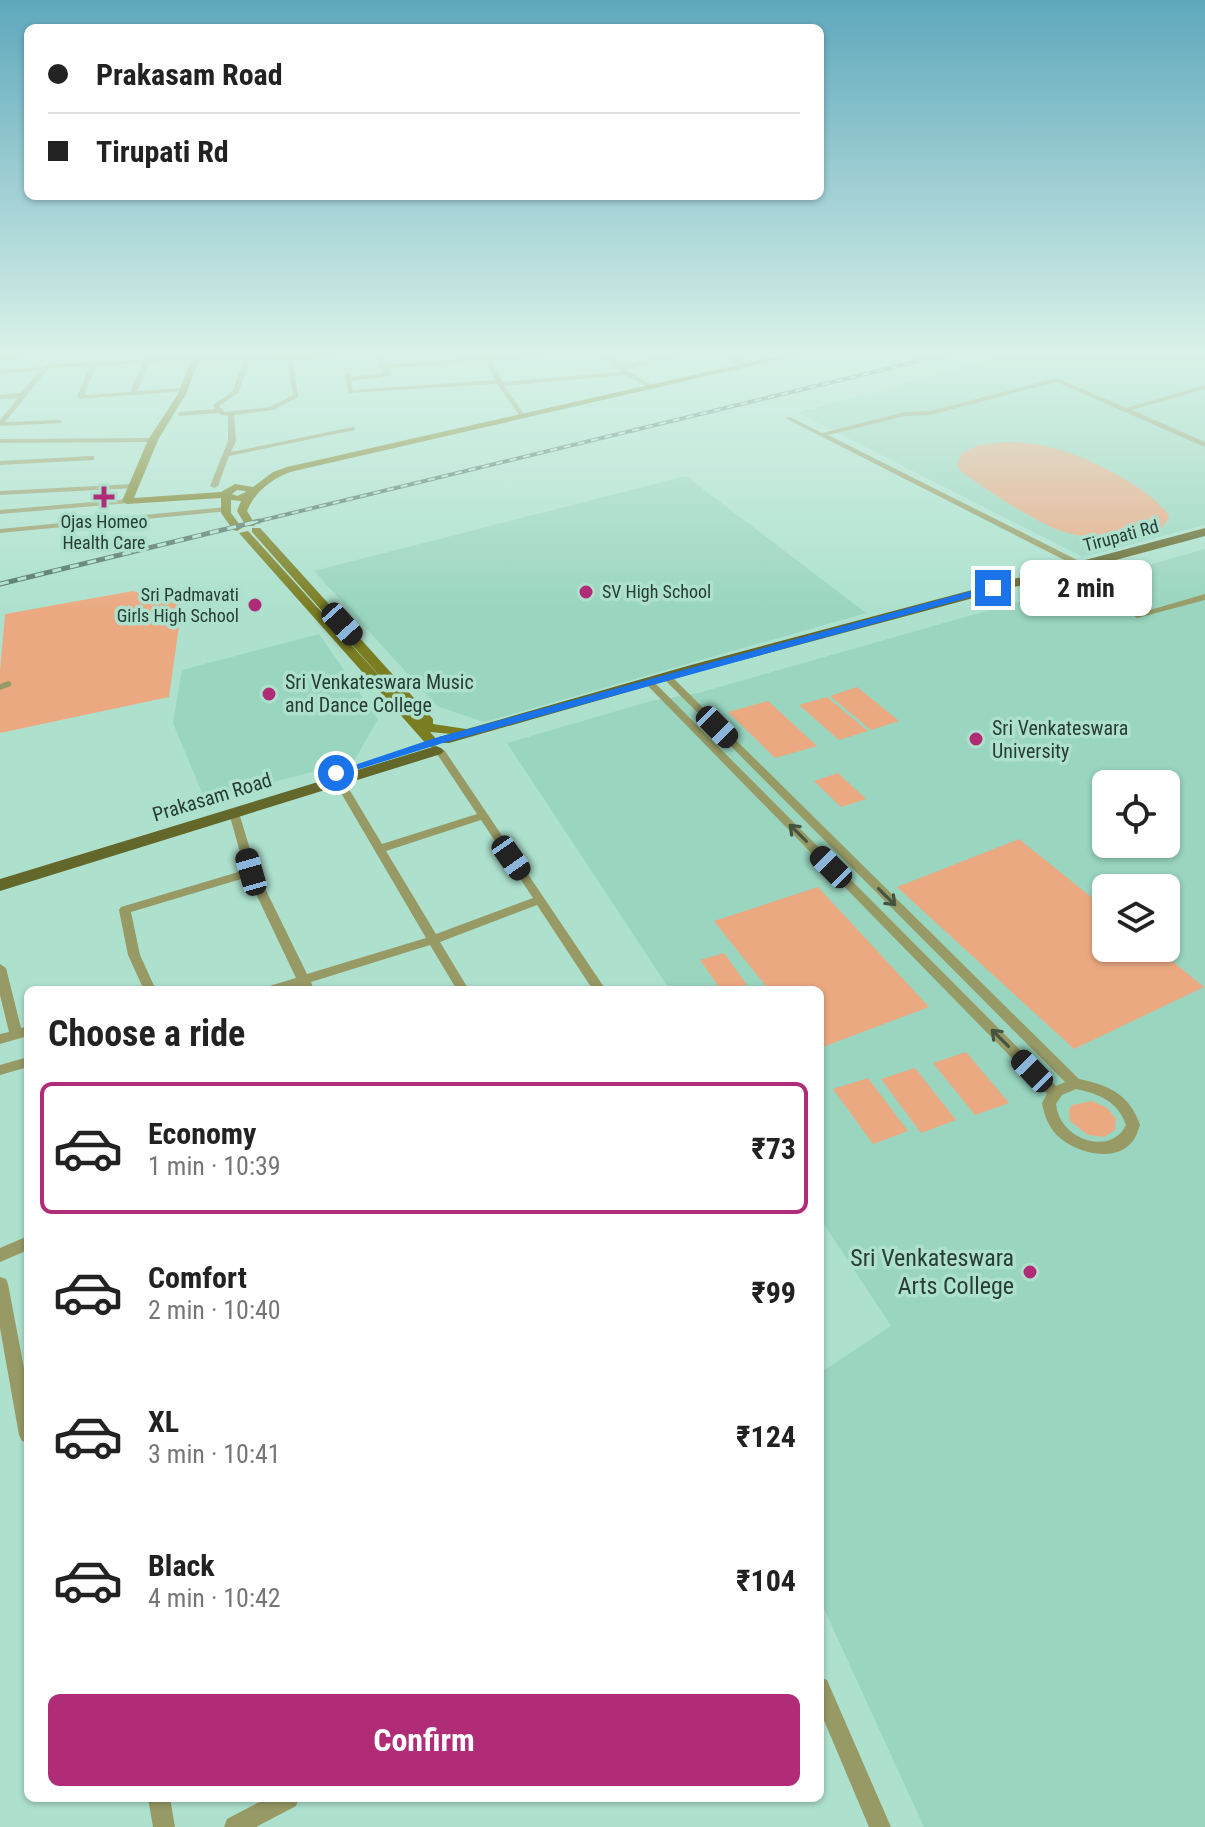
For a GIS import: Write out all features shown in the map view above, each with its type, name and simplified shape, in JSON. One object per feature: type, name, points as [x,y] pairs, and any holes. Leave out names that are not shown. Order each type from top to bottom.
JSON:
[{"type":"main road","name":"Tirupati Rd","points":[[439,743],[1205,532]]},
{"type":"main road","name":"Tirupati Rd","points":[[975,596],[1205,540]]},
{"type":"main road","name":"Tirupati Rd","points":[[439,743],[652,685]]},
{"type":"main road","name":"Prakasam Road","points":[[0,885],[339,781],[439,743]]},
{"type":"main road","name":"Prakasam Road","points":[[0,875],[439,743]]},
{"type":"street","points":[[165,439],[137,488],[150,491],[214,486],[245,491],[281,467],[407,439]]},
{"type":"street","points":[[214,486],[232,439]]},
{"type":"street","points":[[226,455],[303,439]]},
{"type":"street","points":[[0,531],[225,500],[287,470],[423,439]]},
{"type":"street","points":[[829,439],[1080,565]]},
{"type":"street","points":[[0,441],[153,440],[127,501]]},
{"type":"street","points":[[0,463],[91,458]]},
{"type":"street","points":[[0,493],[133,486]]},
{"type":"street","points":[[245,491],[242,511],[247,529]]},
{"type":"street","points":[[0,512],[127,501],[225,500]]},
{"type":"street","points":[[225,500],[247,529],[439,743],[482,816],[597,986]]},
{"type":"street","points":[[1137,615],[1205,597]]},
{"type":"street","points":[[670,680],[1075,1084],[1103,1090],[1126,1107],[1133,1125],[1125,1140],[1114,1146],[1098,1148],[1067,1136],[1056,1126],[1049,1103],[1055,1093],[1075,1084]]},
{"type":"street","points":[[652,685],[1055,1093]]},
{"type":"street","points":[[339,781],[461,986]]},
{"type":"street","points":[[234,813],[251,872],[306,985],[540,900]]},
{"type":"street","points":[[380,849],[482,816]]},
{"type":"street","points":[[148,986],[134,955],[125,910],[251,872]]},
{"type":"street","points":[[0,968],[22,1033],[0,1039]]},
{"type":"street","points":[[0,1070],[24,1063]]},
{"type":"street","points":[[0,1255],[24,1245]]},
{"type":"street","points":[[0,1284],[21,1361],[24,1393]]},
{"type":"street","points":[[824,1696],[880,1827]]},
{"type":"street","points":[[160,1802],[164,1827]]},
{"type":"street","points":[[235,1827],[281,1802]]},
{"type":"shaded area","points":[[850,439],[1205,439],[1205,525],[1083,557]]},
{"type":"shaded area","points":[[1005,442],[1050,447],[1080,457],[1148,494],[1169,516],[1163,527],[1137,538],[1087,537],[1052,527],[1009,504],[960,470],[957,464],[962,453],[979,445]]},
{"type":"shaded area","name":"SV High School","points":[[686,476],[866,613],[484,722],[437,706],[314,571]]},
{"type":"shaded area","name":"Sri Venkateswara Arts College","points":[[1205,549],[1205,1827],[924,1827],[824,1609],[824,1370],[891,1326],[824,1224],[824,986],[667,986],[507,743],[651,701],[698,693]]},
{"type":"shaded area","points":[[133,591],[182,605],[169,697],[0,733],[0,671],[5,614]]},
{"type":"shaded area","name":"Sri Venkateswara Music and Dance College","points":[[319,634],[378,719],[354,761],[205,800],[173,723],[182,670]]},
{"type":"shaded area","points":[[857,687],[899,721],[871,730],[830,696]]},
{"type":"shaded area","points":[[827,697],[868,731],[839,740],[799,705]]},
{"type":"shaded area","points":[[768,701],[817,746],[775,758],[728,712]]},
{"type":"shaded area","points":[[838,773],[866,799],[841,807],[814,781]]},
{"type":"shaded area","points":[[1019,839],[1092,898],[1092,962],[1173,962],[1204,987],[1074,1049],[897,887]]},
{"type":"shaded area","points":[[818,887],[929,1007],[824,1046],[824,986],[766,986],[714,921]]},
{"type":"shaded area","points":[[724,953],[747,985],[718,986],[700,960]]},
{"type":"shaded area","points":[[966,1052],[1009,1103],[975,1115],[933,1063]]},
{"type":"shaded area","points":[[915,1068],[956,1120],[921,1133],[881,1079]]},
{"type":"shaded area","points":[[868,1078],[908,1131],[873,1144],[833,1089]]},
{"type":"shaded area","points":[[1092,1101],[1107,1108],[1116,1119],[1115,1130],[1104,1137],[1088,1135],[1070,1121],[1072,1105]]},
{"type":"railway","points":[[251,523],[596,439]]},
{"type":"railway","points":[[0,584],[259,521]]},
{"type":"place","name":"Ojas Homeo Health Care","points":[[104,497]]},
{"type":"place","name":"SV High School","points":[[586,592]]},
{"type":"place","name":"Sri Padmavati Girls High School","points":[[255,605]]},
{"type":"place","name":"Sri Venkateswara Music and Dance College","points":[[269,694]]},
{"type":"place","name":"Sri Venkateswara University","points":[[976,739]]},
{"type":"place","name":"Sri Venkateswara Arts College","points":[[1030,1272]]},
{"type":"route","points":[[336,773],[432,745],[439,740],[993,588]]}]
